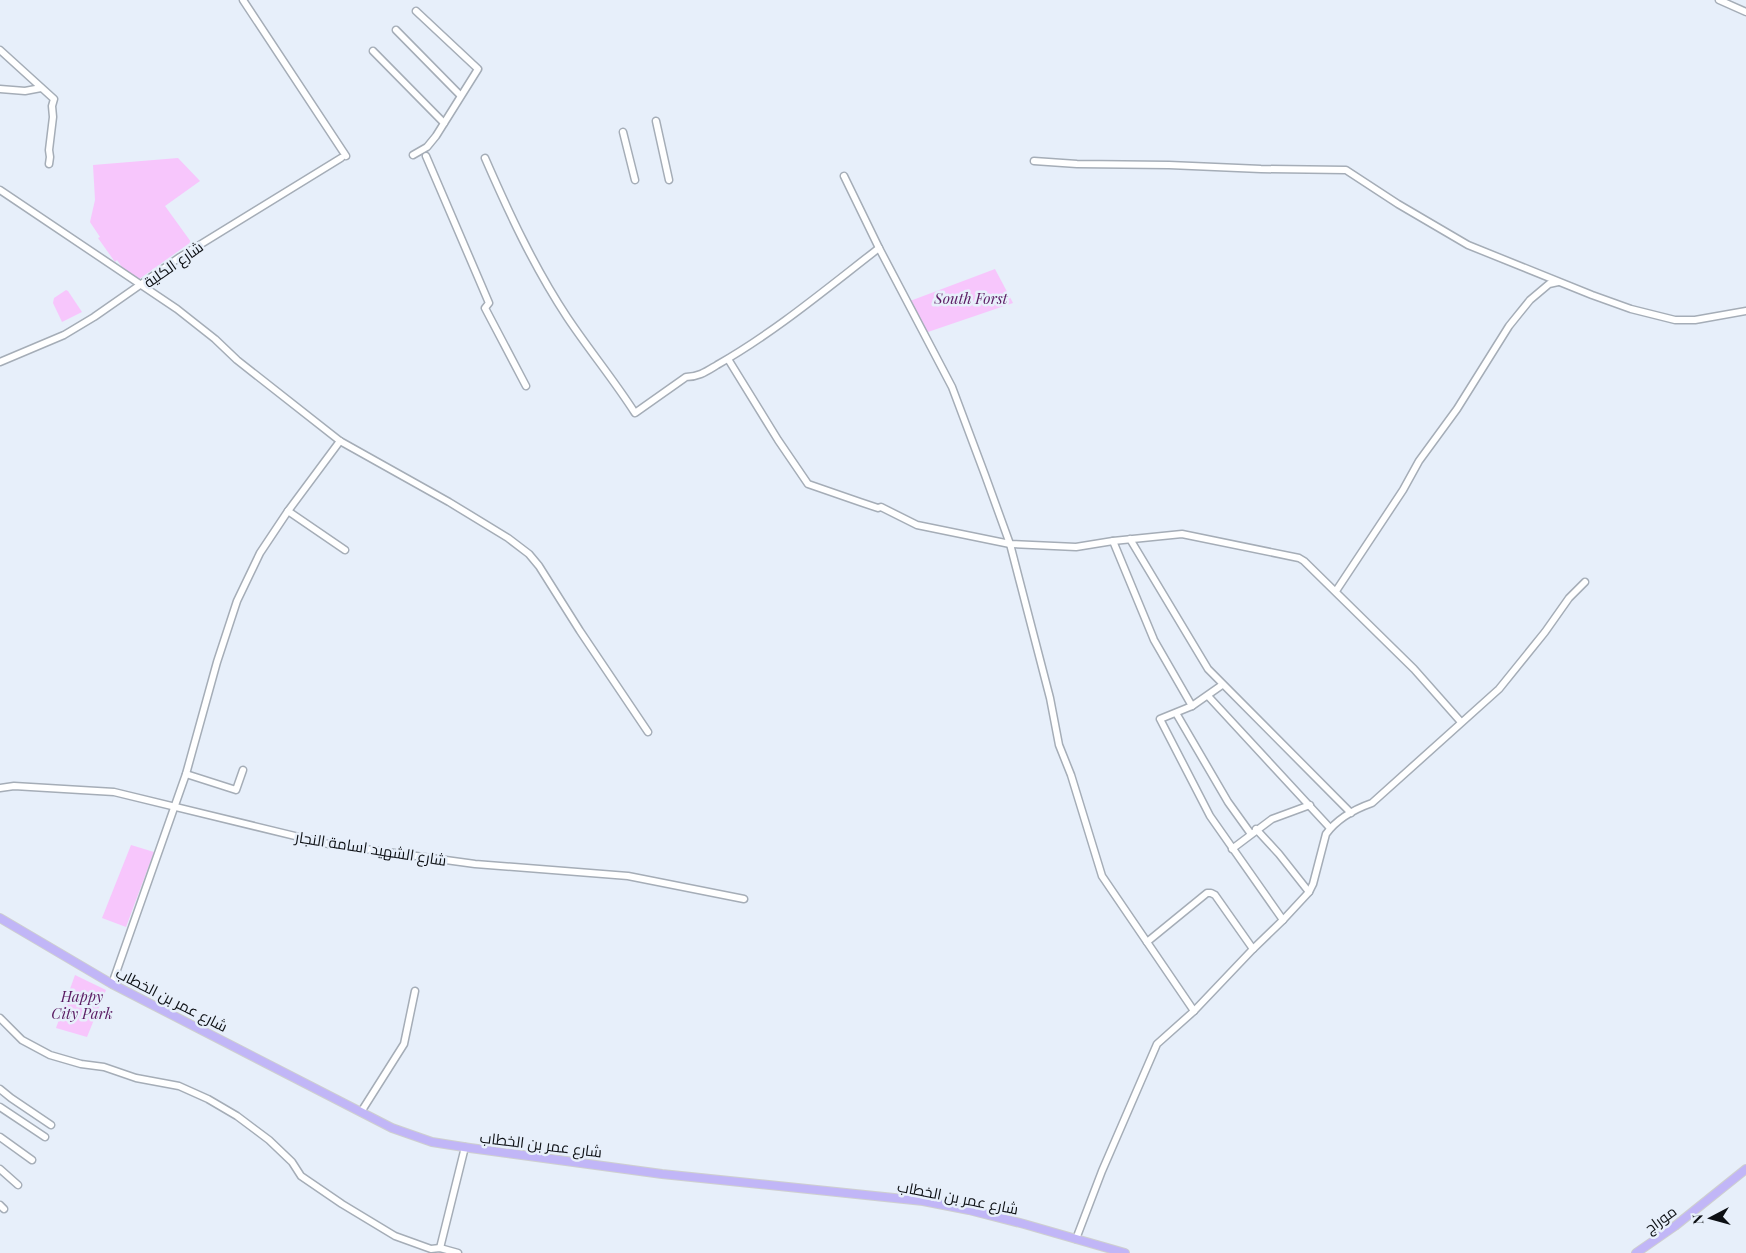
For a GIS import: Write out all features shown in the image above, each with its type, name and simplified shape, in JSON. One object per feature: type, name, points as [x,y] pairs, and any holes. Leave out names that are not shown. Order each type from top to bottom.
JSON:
[{"type":"main road","name":"شارع عمر بن الخطاب","points":[[0,918],[112,984],[392,1128],[418,1138],[465,1147],[662,1174],[923,1202],[969,1210],[1125,1253]]},
{"type":"main road","name":"موراج","points":[[1636,1253],[1675,1226],[1746,1169]]},
{"type":"street","name":"شارع الكلية","points":[[0,362],[64,335],[105,310],[212,236],[344,157],[243,0]]},
{"type":"street","points":[[1719,0],[1746,12]]},
{"type":"street","points":[[413,155],[427,147],[478,69],[416,11]]},
{"type":"street","points":[[396,30],[460,96]]},
{"type":"street","points":[[0,50],[54,99],[49,164]]},
{"type":"street","points":[[373,51],[444,122]]},
{"type":"street","points":[[0,89],[25,90],[41,88]]},
{"type":"street","points":[[656,122],[669,180]]},
{"type":"street","points":[[623,132],[635,180]]},
{"type":"street","points":[[426,156],[489,303],[485,308],[526,386]]},
{"type":"street","points":[[485,158],[505,205],[540,274],[571,323],[635,413],[686,377],[697,377],[728,359],[800,310],[879,248]]},
{"type":"street","points":[[1034,161],[1076,164],[1346,170],[1398,204],[1468,245],[1631,308],[1676,320],[1695,320],[1746,311]]},
{"type":"street","points":[[844,176],[879,248],[952,387],[1010,544],[1050,698],[1059,745],[1071,775],[1102,876],[1194,1011]]},
{"type":"street","points":[[0,190],[195,323],[237,360],[340,441],[449,502],[508,538],[529,554],[539,566],[648,732]]},
{"type":"street","points":[[1336,591],[1419,461],[1457,409],[1509,326],[1530,300],[1549,284],[1558,281]]},
{"type":"street","points":[[728,359],[778,440],[808,484],[878,508],[880,507],[917,525],[1010,544],[1076,547],[1182,534],[1299,558],[1336,591],[1419,674],[1461,722]]},
{"type":"street","points":[[112,984],[186,774],[217,662],[237,601],[260,553],[288,511],[340,441]]},
{"type":"street","points":[[288,511],[345,550]]},
{"type":"street","points":[[1130,539],[1208,669],[1350,813]]},
{"type":"street","points":[[1113,541],[1154,640],[1192,706]]},
{"type":"street","points":[[1076,1239],[1105,1162],[1157,1044],[1194,1011],[1309,892],[1313,884],[1326,834],[1330,828],[1350,813],[1372,803],[1499,689],[1545,632],[1569,598],[1585,582]]},
{"type":"street","points":[[1222,685],[1192,706],[1160,719],[1197,792],[1232,849],[1283,920]]},
{"type":"street","points":[[1208,696],[1253,747],[1330,828]]},
{"type":"street","points":[[1176,714],[1228,802],[1253,832],[1279,854],[1309,892]]},
{"type":"street","points":[[186,774],[236,790],[242,770]]},
{"type":"street","name":"شارع الشهيد اسامة النجار","points":[[0,788],[14,786],[114,792],[174,805],[328,844],[476,864],[628,876],[744,898]]},
{"type":"street","points":[[1232,849],[1272,819],[1310,806]]},
{"type":"street","points":[[1147,942],[1207,893],[1211,892],[1253,949]]},
{"type":"street","points":[[361,1112],[404,1044],[415,991]]},
{"type":"street","points":[[0,1018],[22,1040],[50,1055],[80,1064],[104,1067],[136,1078],[179,1086],[208,1099],[237,1116],[269,1140],[292,1162],[302,1176],[342,1204],[395,1236],[431,1249],[440,1248],[458,1253]]},
{"type":"street","points":[[0,1088],[11,1098],[51,1125]]},
{"type":"street","points":[[0,1107],[45,1137]]},
{"type":"street","points":[[0,1138],[32,1160]]},
{"type":"street","points":[[440,1248],[465,1147]]},
{"type":"street","points":[[0,1169],[18,1185]]},
{"type":"green space","points":[[178,158],[200,181],[165,206],[191,242],[138,280],[129,277],[117,260],[115,262],[98,238],[100,237],[90,222],[95,200],[93,165]]},
{"type":"green space","name":"South Forst","points":[[995,269],[1013,303],[925,333],[910,301]]},
{"type":"green space","points":[[66,290],[82,312],[62,322],[53,303],[54,298]]},
{"type":"green space","points":[[131,845],[154,852],[126,927],[102,918]]},
{"type":"green space","name":"Happy City Park","points":[[75,975],[106,990],[87,1037],[56,1028]]}]
